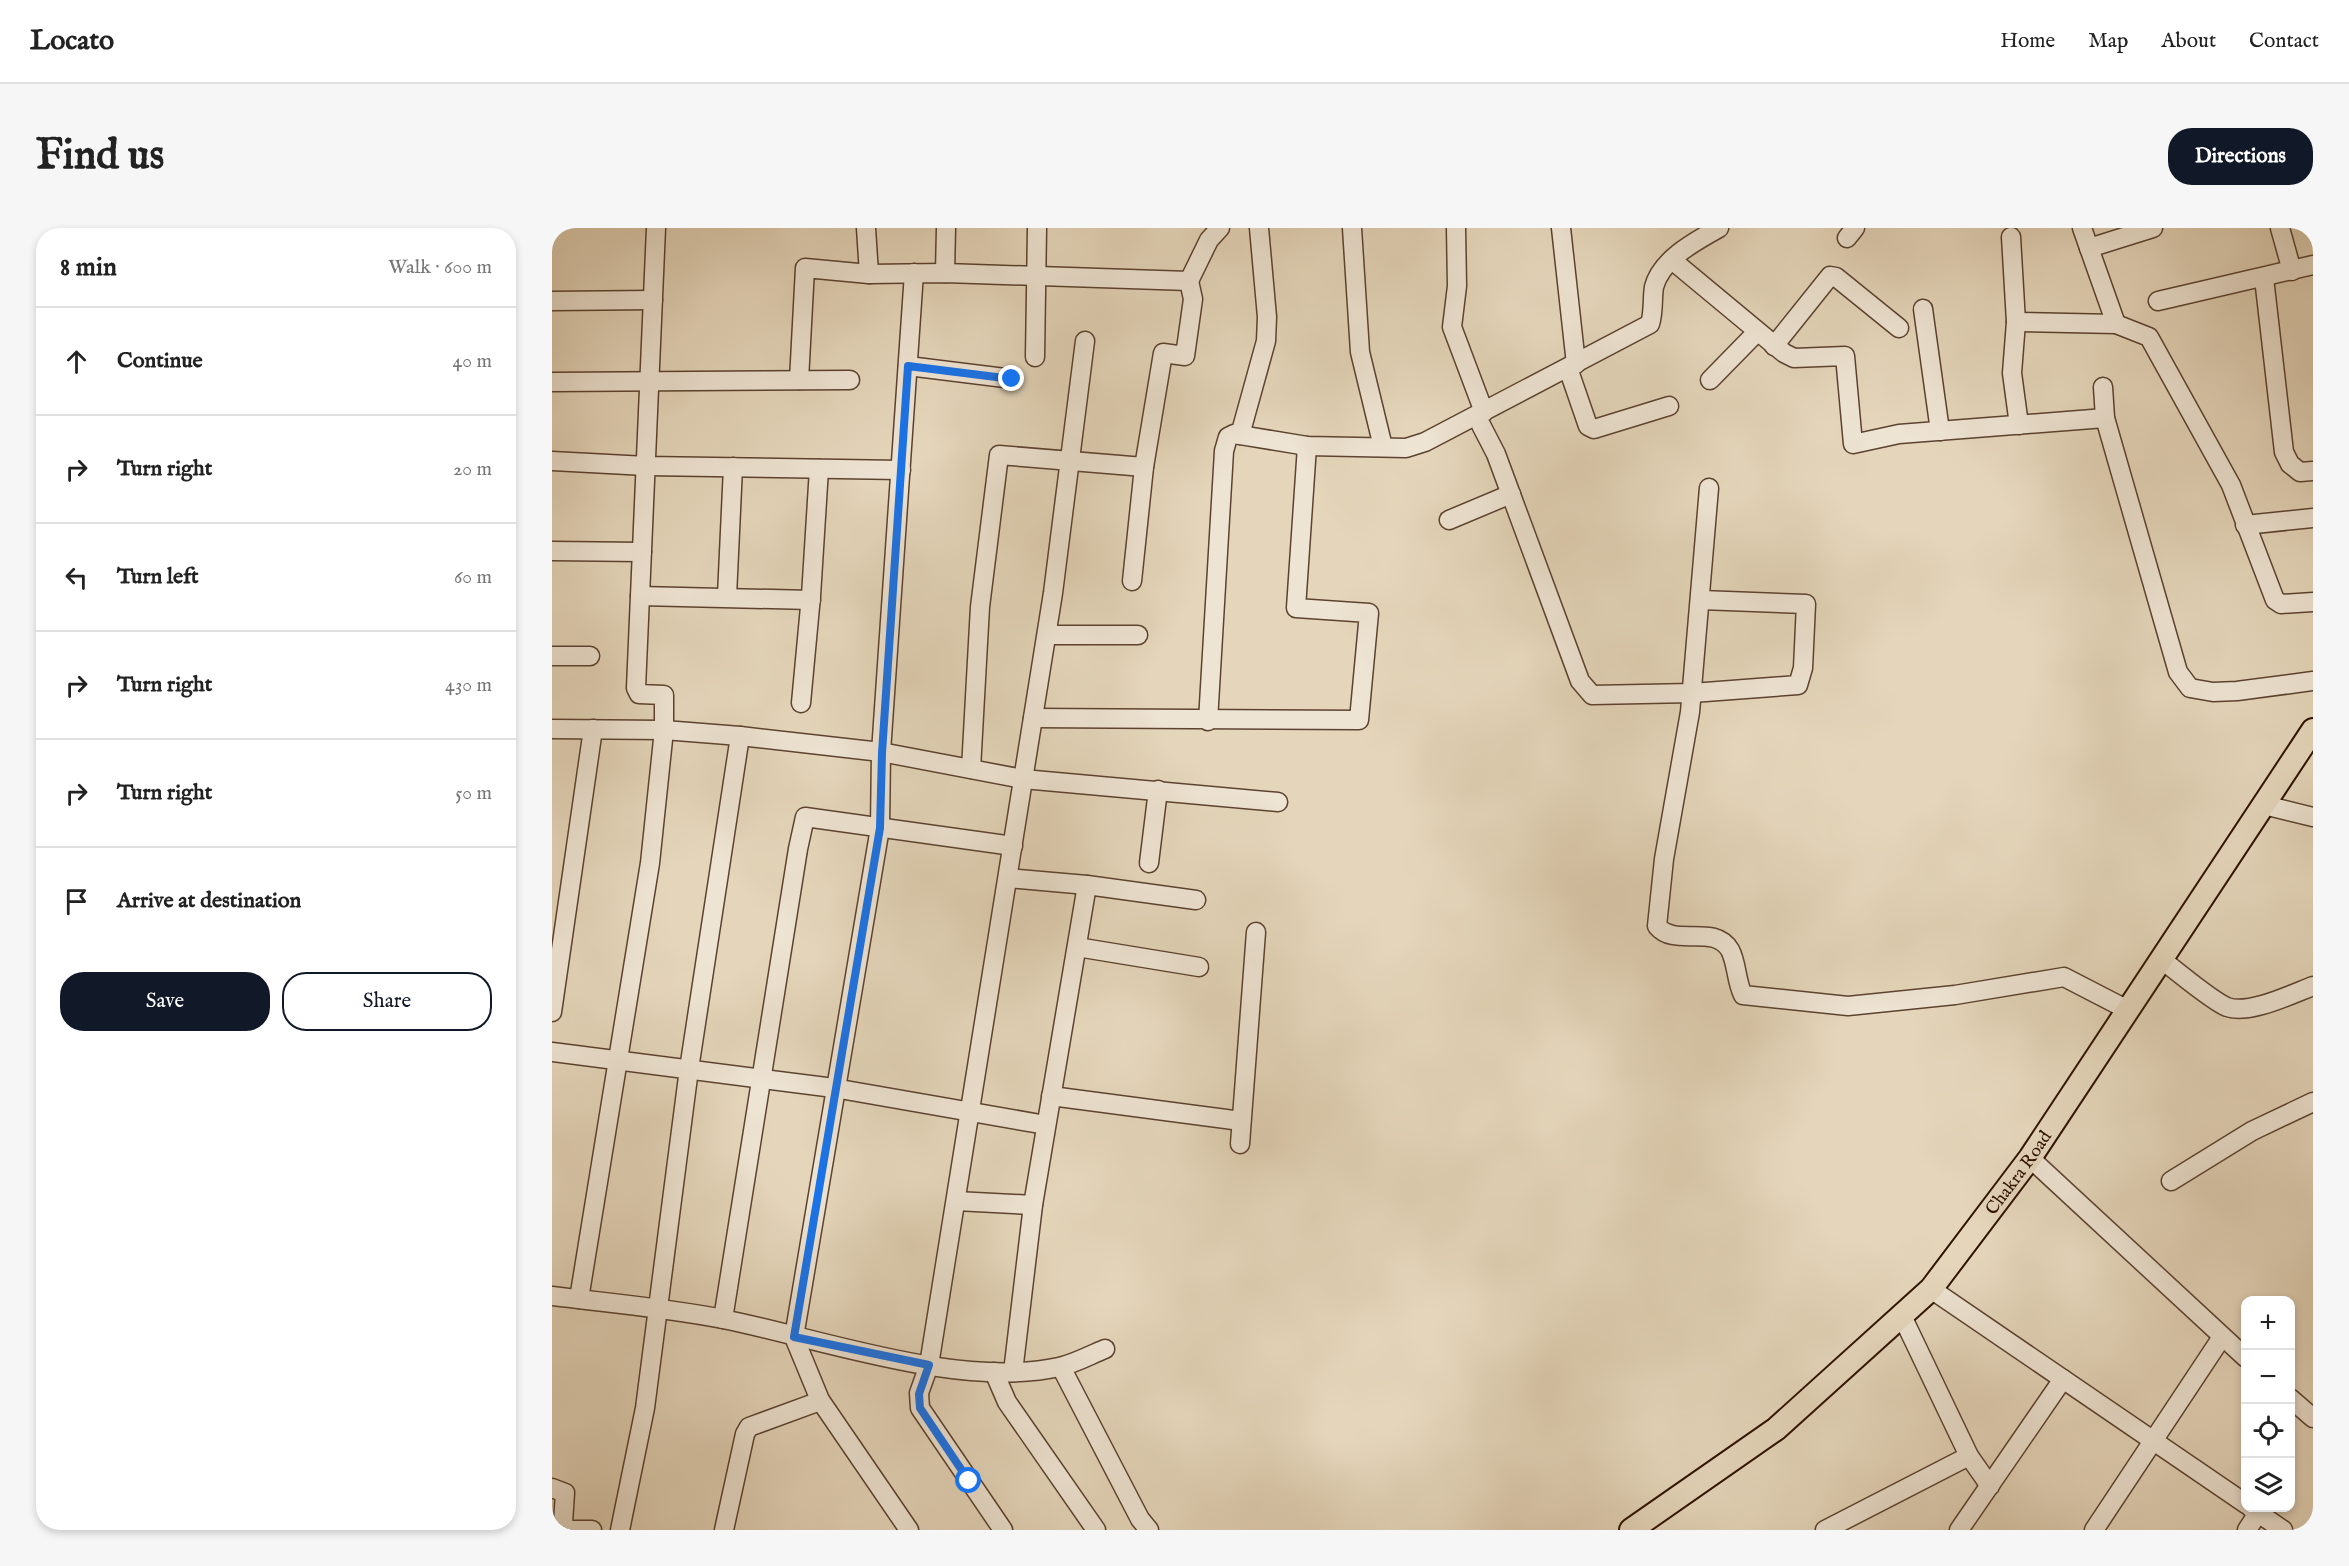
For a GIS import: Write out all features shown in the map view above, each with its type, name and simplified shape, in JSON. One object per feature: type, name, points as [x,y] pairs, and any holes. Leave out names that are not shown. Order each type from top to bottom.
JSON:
[{"type":"main road","name":"Chakra Road","points":[[1631,1530],[1776,1429],[1931,1289],[2030,1158],[2313,730]]},
{"type":"street","points":[[579,1299],[620,1060],[650,863],[664,730],[664,695],[639,694],[636,688],[656,228]]},
{"type":"street","points":[[866,228],[869,274]]},
{"type":"street","points":[[945,273],[946,228]]},
{"type":"street","points":[[1035,357],[1036,228]]},
{"type":"street","points":[[1132,581],[1144,467],[1163,353],[1185,356],[1193,299],[1189,281],[1209,240],[1220,228]]},
{"type":"street","points":[[1240,435],[1266,341],[1267,317],[1259,228]]},
{"type":"street","points":[[1352,228],[1360,352],[1383,447]]},
{"type":"street","points":[[1456,228],[1457,286],[1452,327],[1483,418],[1584,688],[1592,695],[1692,693],[1798,685],[1803,668],[1806,604],[1701,600]]},
{"type":"street","points":[[1560,228],[1572,366],[1588,426],[1594,429],[1669,406]]},
{"type":"street","points":[[1208,721],[1224,451],[1227,437],[1240,435],[1307,446],[1416,446],[1483,418],[1650,324],[1654,312],[1655,284],[1662,270],[1696,241],[1719,228]]},
{"type":"street","points":[[2082,228],[2116,324]]},
{"type":"street","points":[[2089,248],[2153,228]]},
{"type":"street","points":[[2280,228],[2292,271]]},
{"type":"street","points":[[2011,237],[2016,322],[2012,373],[2019,425]]},
{"type":"street","points":[[1672,260],[1757,333],[1794,358],[1845,356],[1853,444],[1899,434],[2105,418]]},
{"type":"street","points":[[2158,301],[2313,265]]},
{"type":"street","points":[[799,380],[805,268],[869,274],[945,273],[1189,281]]},
{"type":"street","points":[[909,1530],[820,1401],[794,1337],[834,1088],[880,828],[882,753],[914,273]]},
{"type":"street","points":[[1774,346],[1830,276],[1836,277],[1899,328]]},
{"type":"street","points":[[2264,278],[2284,452],[2289,464],[2300,472],[2313,471]]},
{"type":"street","points":[[552,301],[653,300]]},
{"type":"street","points":[[1923,309],[1940,432]]},
{"type":"street","points":[[2016,322],[2116,324],[2149,336],[2158,348],[2231,485],[2275,600],[2281,604],[2313,602]]},
{"type":"street","points":[[1710,380],[1757,333]]},
{"type":"street","points":[[1003,1530],[920,1408],[919,1394],[929,1365],[1047,635],[1085,341]]},
{"type":"street","points":[[908,366],[1012,379]]},
{"type":"street","points":[[552,382],[850,380]]},
{"type":"street","points":[[2103,387],[2105,418],[2178,672],[2190,688],[2213,692],[2313,681]]},
{"type":"street","points":[[1033,718],[1208,721],[1359,720],[1369,613],[1296,608],[1307,446]]},
{"type":"street","points":[[971,769],[980,607],[999,455],[1144,467]]},
{"type":"street","points":[[552,461],[646,466],[901,470]]},
{"type":"street","points":[[727,596],[733,466]]},
{"type":"street","points":[[801,703],[811,600],[819,469]]},
{"type":"street","points":[[1709,488],[1692,693],[1664,859],[1658,926],[1663,933],[1719,940],[1730,949],[1743,995],[1848,1006],[1955,995],[2064,976],[2128,1010]]},
{"type":"street","points":[[1449,520],[1511,494]]},
{"type":"street","points":[[2246,525],[2313,518]]},
{"type":"street","points":[[552,551],[642,552]]},
{"type":"street","points":[[640,596],[727,596],[811,600]]},
{"type":"street","points":[[1047,635],[1138,635]]},
{"type":"street","points":[[552,656],[590,656]]},
{"type":"street","points":[[552,729],[664,730],[740,736],[882,753],[1023,779],[1278,802]]},
{"type":"street","points":[[552,1012],[593,729]]},
{"type":"street","points":[[620,1530],[645,1407],[689,1069],[740,736]]},
{"type":"street","points":[[1149,863],[1158,790]]},
{"type":"street","points":[[2264,805],[2313,818]]},
{"type":"street","points":[[723,1319],[805,817],[1013,846]]},
{"type":"street","points":[[1008,878],[1087,885],[1196,900]]},
{"type":"street","points":[[1013,1372],[1033,1205],[1087,885]]},
{"type":"street","points":[[1240,1144],[1256,932]]},
{"type":"street","points":[[1077,947],[1199,968]]},
{"type":"street","points":[[2162,960],[2227,1007],[2240,1008],[2268,1003],[2313,986]]},
{"type":"street","points":[[552,1052],[834,1088],[1046,1125]]},
{"type":"street","points":[[1051,1096],[1241,1121]]},
{"type":"street","points":[[2171,1181],[2252,1131],[2313,1102]]},
{"type":"street","points":[[2030,1158],[2241,1354]]},
{"type":"street","points":[[956,1201],[1033,1205]]},
{"type":"street","points":[[1931,1289],[2241,1500]]},
{"type":"street","points":[[552,1296],[723,1319],[794,1337],[929,1365],[994,1372],[1061,1367],[1106,1349]]},
{"type":"street","points":[[1902,1316],[1969,1456],[1990,1486]]},
{"type":"street","points":[[2094,1530],[2222,1337]]},
{"type":"street","points":[[1061,1367],[1140,1519],[1149,1530]]},
{"type":"street","points":[[994,1372],[1007,1401],[1096,1530]]},
{"type":"street","points":[[1959,1530],[2063,1379]]},
{"type":"street","points":[[724,1530],[745,1434],[749,1426],[820,1401]]},
{"type":"street","points":[[2295,1402],[2313,1418]]},
{"type":"street","points":[[1825,1530],[1969,1456]]},
{"type":"street","points":[[552,1488],[566,1493],[562,1522],[568,1530]]},
{"type":"street","points":[[2247,1530],[2251,1512]]},
{"type":"street","points":[[2258,1512],[2283,1530]]},
{"type":"street","points":[[573,1530],[592,1530]]},
{"type":"route","points":[[969,1481],[920,1408],[919,1394],[929,1365],[794,1337],[834,1088],[880,828],[882,753],[908,366],[1012,379]]}]
